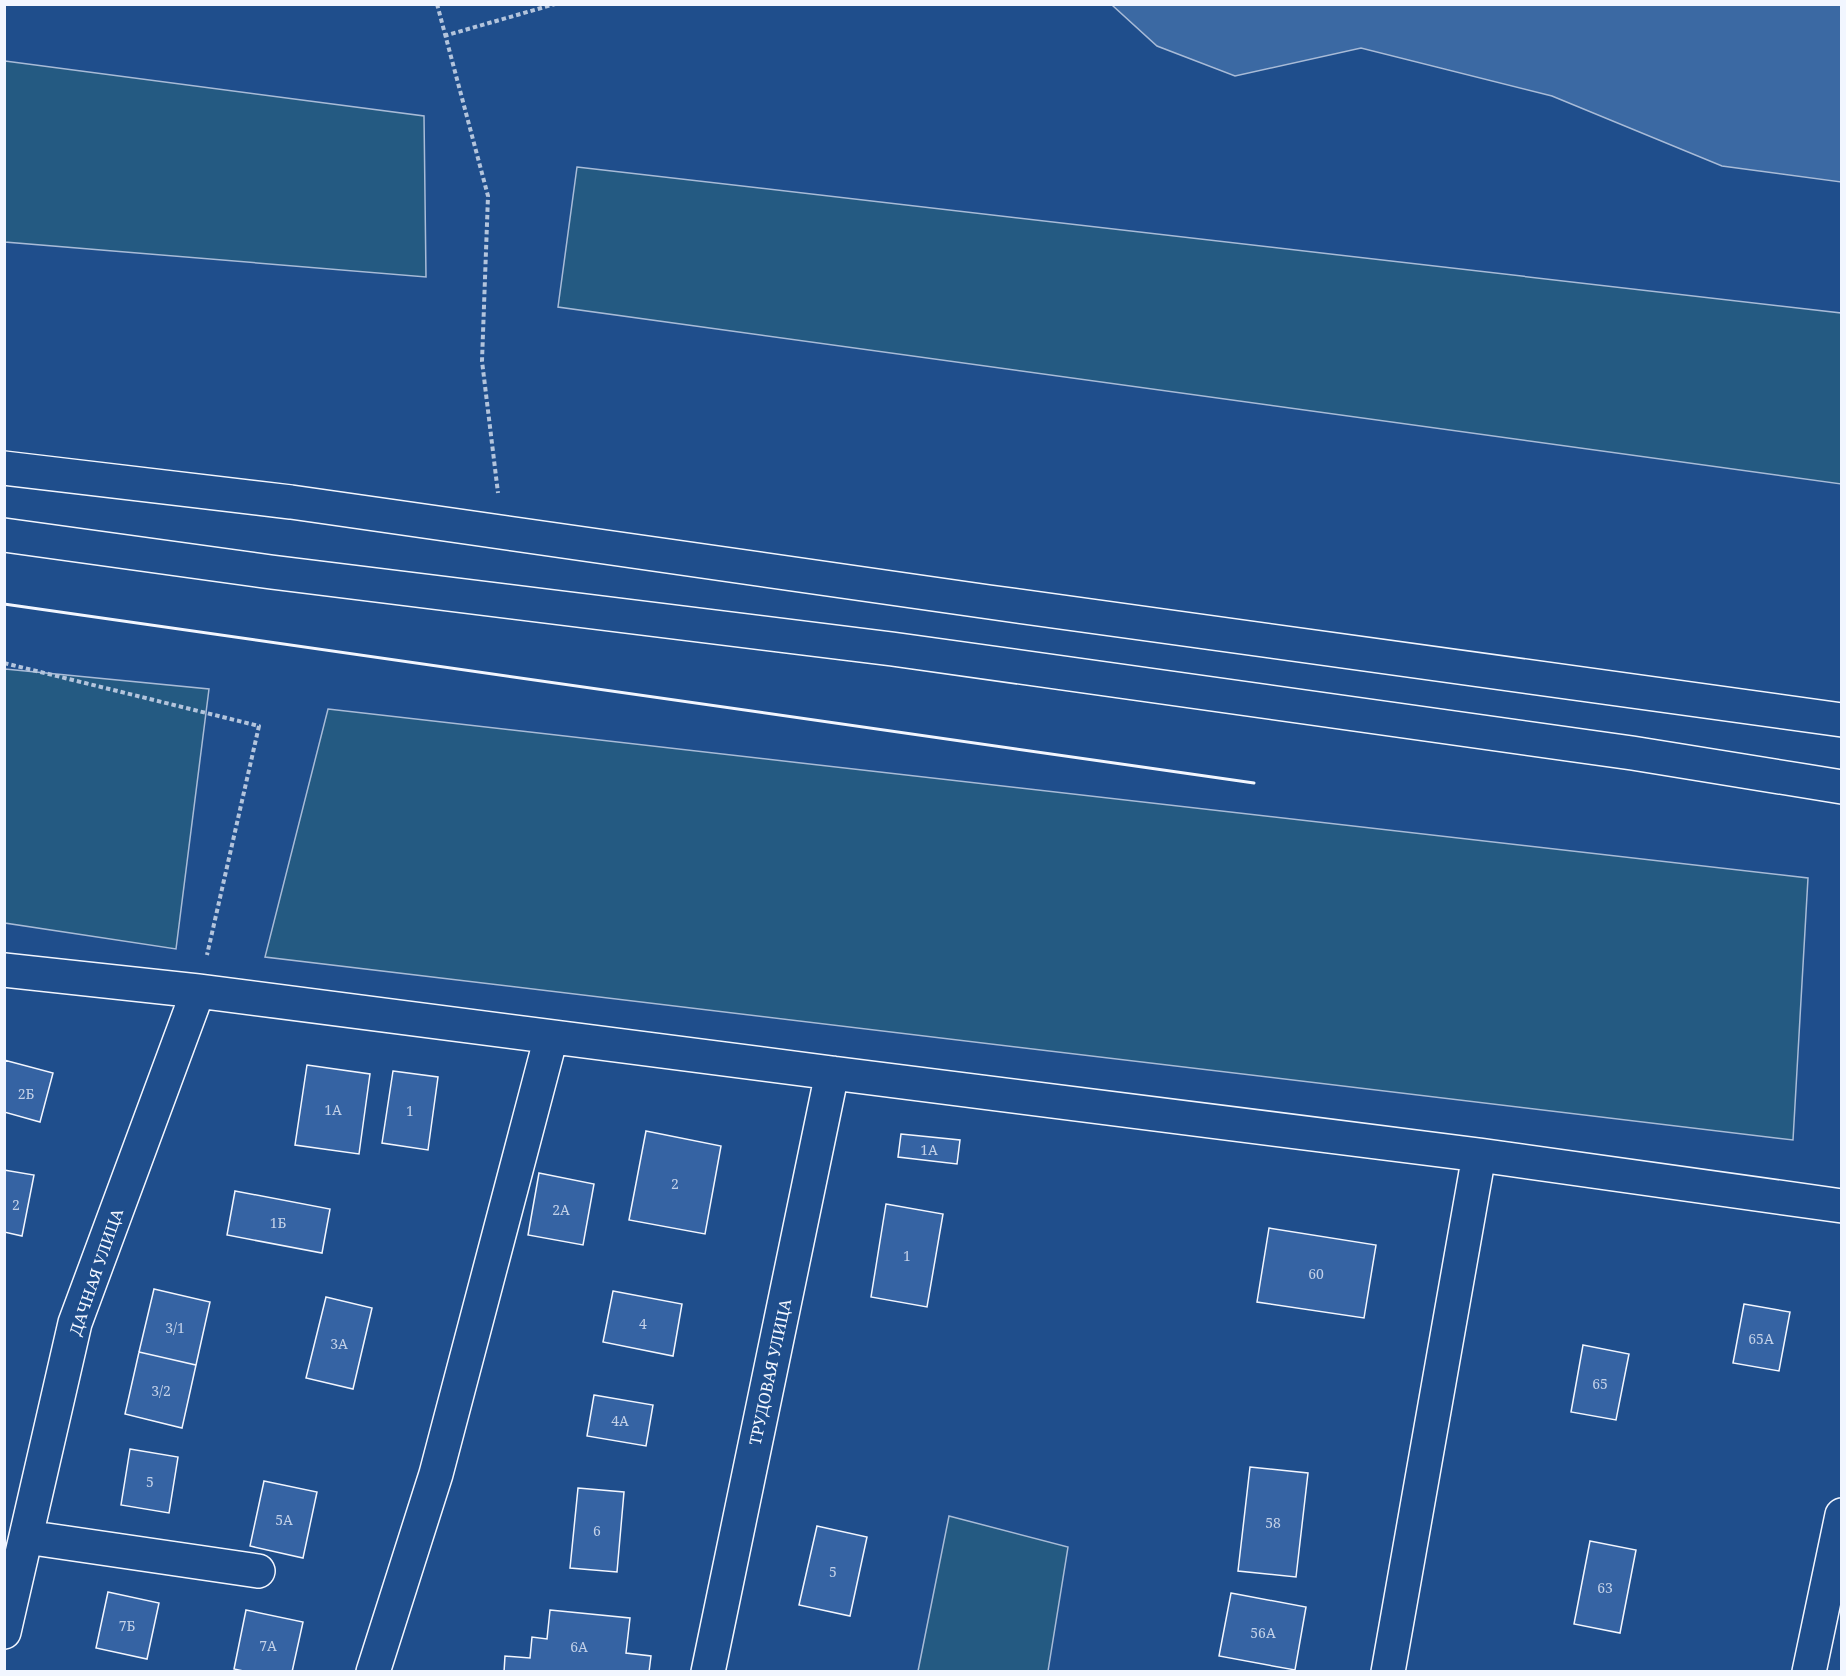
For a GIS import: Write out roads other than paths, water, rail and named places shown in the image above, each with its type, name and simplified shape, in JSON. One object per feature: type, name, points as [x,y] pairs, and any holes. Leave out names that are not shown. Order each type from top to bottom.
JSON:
[{"type":"street","points":[[4,468],[291,502],[1842,720]]},
{"type":"street","points":[[4,535],[270,572],[892,649],[1632,753],[1842,787]]},
{"type":"street","points":[[4,970],[198,991],[1479,1155],[1842,1206]]},
{"type":"street","name":"ДАЧНАЯ УЛИЦА","points":[[4,1632],[75,1323],[198,991]]},
{"type":"street","points":[[373,1671],[436,1474],[551,1037]]},
{"type":"street","name":"ТРУДОВАЯ УЛИЦА","points":[[708,1671],[832,1073]]},
{"type":"street","points":[[1389,1671],[1479,1155]]},
{"type":"street","points":[[1809,1671],[1842,1515]]},
{"type":"street","points":[[26,1537],[258,1570]]}]
